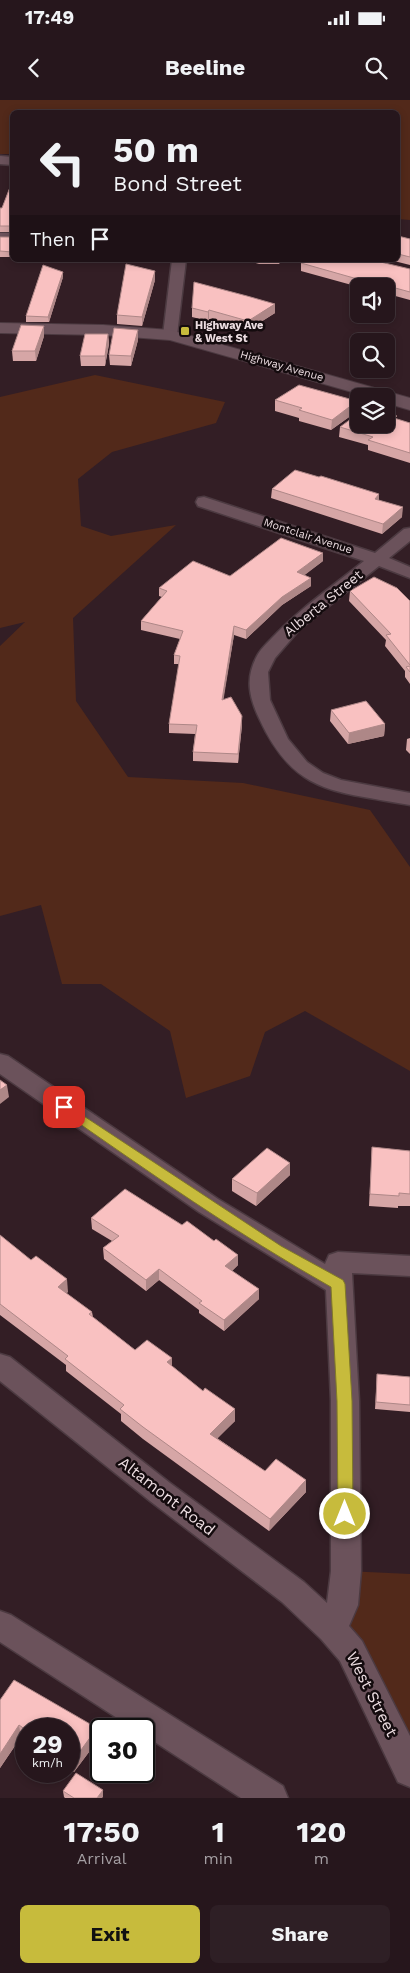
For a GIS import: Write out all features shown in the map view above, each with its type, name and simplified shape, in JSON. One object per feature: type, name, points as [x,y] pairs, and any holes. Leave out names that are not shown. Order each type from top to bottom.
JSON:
[{"type":"main road","name":"Highway Avenue","points":[[0,328],[103,330],[170,335],[358,388]]},
{"type":"main road","name":"Highway Avenue","points":[[395,399],[410,404]]},
{"type":"street","points":[[170,335],[179,262]]},
{"type":"street","name":"Montclair Avenue","points":[[204,502],[377,559],[410,572]]},
{"type":"street","name":"Alberta Street","points":[[410,533],[294,624],[266,656],[259,672],[260,700],[279,741],[300,766],[316,777],[336,785],[410,800]]},
{"type":"street","points":[[0,1062],[161,1174],[276,1250],[338,1273],[410,1266]]},
{"type":"street","points":[[332,1629],[342,1605],[346,1571],[344,1401],[338,1273]]},
{"type":"street","name":"Altamont Road","points":[[0,1364],[160,1492],[293,1592],[332,1629]]},
{"type":"street","points":[[0,1625],[271,1798]]},
{"type":"street","name":"West Street","points":[[332,1629],[351,1651],[410,1771]]},
{"type":"shaded area","points":[[0,100],[410,100],[410,220],[400,219],[400,110],[10,110],[10,154],[0,154]]},
{"type":"shaded area","points":[[95,375],[225,402],[216,423],[112,452],[78,479],[81,526],[111,536],[176,525],[73,618],[76,701],[128,777],[243,783],[370,810],[410,867],[410,1071],[305,1011],[265,1032],[250,1076],[186,1098],[170,1031],[101,984],[62,984],[41,905],[0,916],[0,646],[25,622],[0,628],[0,397]]},
{"type":"shaded area","points":[[346,1571],[410,1574],[410,1771],[351,1651],[342,1605]]},
{"type":"building","points":[[10,187],[10,226],[0,226],[0,208],[2,208]]},
{"type":"building","points":[[400,236],[410,239],[410,257],[400,254]]},
{"type":"building","points":[[0,237],[10,237],[10,252],[0,251]]},
{"type":"building","points":[[380,262],[410,269],[410,292],[395,288],[395,278],[354,278],[301,263]]},
{"type":"building","points":[[126,264],[155,271],[142,317],[117,315]]},
{"type":"building","points":[[43,265],[63,272],[48,317],[26,316]]},
{"type":"building","points":[[194,282],[275,304],[248,321],[209,310],[208,312],[192,308]]},
{"type":"building","points":[[21,325],[44,326],[35,351],[12,351]]},
{"type":"building","points":[[114,328],[138,330],[131,356],[109,355]]},
{"type":"building","points":[[85,334],[108,334],[105,356],[80,356]]},
{"type":"building","points":[[299,385],[350,399],[350,406],[332,420],[275,400]]},
{"type":"building","points":[[395,418],[410,423],[410,453],[368,440],[373,437],[360,433],[395,433]]},
{"type":"building","points":[[350,420],[350,430],[340,427]]},
{"type":"building","points":[[295,470],[379,494],[375,499],[403,507],[383,524],[272,489]]},
{"type":"building","points":[[281,538],[323,553],[297,572],[311,578],[282,597],[246,630],[234,626],[222,700],[231,697],[242,716],[238,754],[193,752],[197,725],[169,724],[180,656],[174,655],[183,631],[141,621],[167,591],[159,588],[193,561],[230,576]]},
{"type":"building","points":[[374,577],[397,588],[410,601],[410,665],[386,635],[391,634],[350,591]]},
{"type":"building","points":[[366,701],[385,724],[349,733],[331,710]]},
{"type":"building","points":[[0,1080],[7,1085],[0,1090]]},
{"type":"building","points":[[372,1147],[410,1151],[410,1194],[399,1193],[399,1196],[370,1194]]},
{"type":"building","points":[[267,1148],[290,1163],[257,1193],[232,1179]]},
{"type":"building","points":[[125,1189],[182,1225],[187,1221],[214,1241],[216,1239],[238,1255],[225,1266],[259,1289],[224,1320],[199,1303],[202,1301],[159,1269],[146,1280],[103,1248],[119,1236],[91,1218]]},
{"type":"building","points":[[0,1235],[31,1260],[36,1256],[67,1279],[58,1287],[92,1312],[89,1314],[135,1350],[147,1340],[172,1358],[167,1362],[203,1391],[205,1388],[235,1409],[210,1434],[265,1471],[276,1459],[306,1480],[270,1519],[120,1409],[124,1405],[65,1359],[68,1356],[0,1304]]},
{"type":"building","points":[[377,1374],[410,1377],[410,1405],[376,1402]]},
{"type":"building","points":[[14,1680],[80,1718],[15,1718],[15,1731],[0,1754],[0,1700]]},
{"type":"building","points":[[80,1718],[90,1724],[90,1738],[80,1751]]},
{"type":"building","points":[[80,1776],[103,1790],[97,1798],[74,1798],[63,1791],[69,1783],[80,1783]]},
{"type":"place","name":"Highway Ave & West St","points":[[185,331]]},
{"type":"route","points":[[64,1107],[276,1250],[338,1284],[344,1401],[345,1514]]}]
